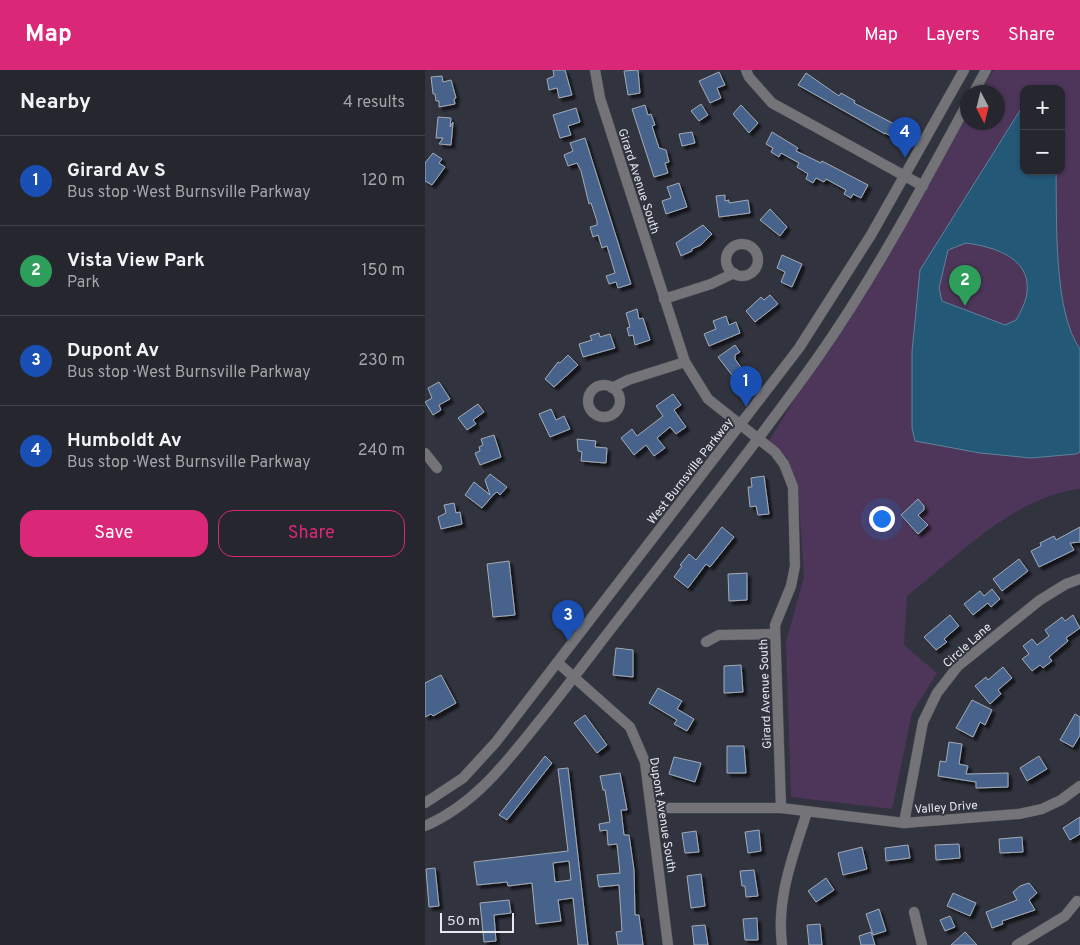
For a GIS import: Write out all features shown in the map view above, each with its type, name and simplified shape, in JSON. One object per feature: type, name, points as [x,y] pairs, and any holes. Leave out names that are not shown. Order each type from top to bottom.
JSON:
[{"type":"street","name":"Girard Avenue South","points":[[595,70],[599,98],[685,362],[708,399],[775,452],[784,464],[793,487],[795,566],[791,586],[775,624],[781,808]]},
{"type":"street","points":[[746,70],[772,103],[923,186]]},
{"type":"street","name":"West Burnsville Parkway","points":[[425,803],[463,778],[480,762],[799,348],[836,293],[905,177],[963,70]]},
{"type":"street","points":[[978,85],[986,70]]},
{"type":"street","points":[[425,826],[459,807],[492,779],[575,676],[757,438],[816,359],[851,306],[923,186],[960,117]]},
{"type":"street","points":[[664,299],[711,284],[734,274]]},
{"type":"street","points":[[612,388],[685,362]]},
{"type":"street","points":[[425,453],[437,468]]},
{"type":"street","name":"Circle Lane","points":[[904,823],[923,722],[937,693],[958,666],[1040,600],[1066,584],[1080,579]]},
{"type":"street","points":[[706,642],[719,635],[775,634]]},
{"type":"street","name":"Dupont Avenue South","points":[[558,663],[575,676],[630,727],[645,762],[668,945]]},
{"type":"street","name":"Valley Drive","points":[[651,808],[781,808],[904,823],[1019,814],[1042,809],[1061,800],[1080,786]]},
{"type":"street","points":[[782,945],[780,927],[784,883],[807,812]]},
{"type":"street","points":[[1017,945],[1065,916],[1077,901]]},
{"type":"street","points":[[914,912],[922,945]]},
{"type":"shaded area","points":[[994,70],[1080,70],[1080,489],[1056,494],[1033,503],[1010,516],[967,547],[907,596],[904,645],[937,673],[912,713],[892,809],[791,797],[786,642],[804,577],[798,487],[787,457],[769,441],[960,126],[960,130],[1005,130],[1005,85],[984,85]]},
{"type":"water","points":[[1020,110],[1020,175],[1056,175],[1058,263],[1061,289],[1071,333],[1080,349],[1080,452],[1031,458],[980,453],[915,441],[912,428],[912,352],[920,270]],"holes":[[[966,243],[989,248],[1011,257],[1025,274],[1027,285],[1026,298],[1016,320],[1005,325],[942,301],[939,288],[948,250]]]},
{"type":"building","points":[[553,70],[565,70],[572,95],[559,98],[557,88],[549,90],[547,79],[554,76]]},
{"type":"building","points":[[638,70],[640,93],[628,95],[624,71]]},
{"type":"building","points":[[719,72],[725,85],[717,88],[721,98],[710,103],[699,81]]},
{"type":"building","points":[[806,73],[839,96],[841,93],[855,101],[854,103],[900,127],[894,138],[798,85]]},
{"type":"building","points":[[442,76],[443,82],[451,80],[456,98],[454,99],[455,104],[439,107],[439,101],[436,101],[435,94],[433,94],[431,77]]},
{"type":"building","points":[[701,104],[708,115],[699,121],[691,111]]},
{"type":"building","points":[[645,105],[648,115],[651,114],[655,125],[652,126],[659,148],[666,150],[669,162],[665,163],[668,173],[654,177],[632,109]]},
{"type":"building","points":[[741,105],[758,123],[749,133],[733,114]]},
{"type":"building","points":[[576,108],[580,122],[568,126],[571,135],[560,138],[553,115]]},
{"type":"building","points":[[438,117],[451,118],[450,127],[453,122],[451,145],[439,144],[443,138],[436,138]]},
{"type":"building","points":[[692,132],[695,143],[682,146],[679,134]]},
{"type":"building","points":[[772,132],[798,148],[796,151],[821,163],[822,161],[868,185],[861,198],[853,194],[851,198],[844,194],[846,190],[826,179],[824,182],[816,178],[813,183],[806,179],[808,174],[797,167],[799,163],[781,153],[779,157],[771,152],[773,148],[766,144]]},
{"type":"building","points":[[585,138],[631,284],[618,288],[616,282],[609,284],[606,276],[615,273],[607,246],[602,248],[598,235],[593,237],[590,227],[597,225],[597,221],[591,203],[589,204],[581,171],[577,163],[568,166],[564,155],[573,151],[570,143]]},
{"type":"building","points":[[433,153],[442,159],[439,163],[445,167],[432,185],[425,181],[425,163]]},
{"type":"building","points":[[679,183],[687,207],[666,214],[662,201],[671,198],[667,187]]},
{"type":"building","points":[[725,195],[725,201],[729,200],[729,203],[748,200],[750,213],[719,217],[716,196]]},
{"type":"building","points":[[770,209],[787,227],[780,236],[760,220]]},
{"type":"building","points":[[703,225],[712,234],[701,245],[681,256],[676,243]]},
{"type":"building","points":[[782,255],[802,264],[792,287],[781,282],[785,272],[777,268]]},
{"type":"building","points":[[770,295],[778,304],[755,322],[746,311],[761,297],[764,300]]},
{"type":"building","points":[[637,309],[639,319],[643,318],[650,340],[635,345],[633,335],[629,336],[627,328],[630,327],[626,313]]},
{"type":"building","points":[[726,316],[729,325],[736,322],[740,333],[709,346],[704,334],[716,329],[713,321]]},
{"type":"building","points":[[599,333],[600,337],[610,334],[615,348],[583,357],[579,344],[592,340],[590,336]]},
{"type":"building","points":[[735,345],[740,352],[735,355],[735,359],[747,376],[738,383],[718,357]]},
{"type":"building","points":[[568,355],[578,365],[554,387],[545,379],[558,362],[560,363]]},
{"type":"building","points":[[439,382],[450,399],[439,405],[441,410],[433,415],[425,402],[432,398],[428,388]]},
{"type":"building","points":[[673,394],[681,405],[674,410],[686,427],[676,434],[670,427],[657,438],[665,448],[654,456],[646,445],[634,455],[621,438],[632,429],[637,436],[663,416],[656,406]]},
{"type":"building","points":[[478,404],[484,412],[473,420],[476,424],[467,430],[458,418]]},
{"type":"building","points":[[551,409],[556,420],[564,416],[570,429],[550,437],[539,414]]},
{"type":"building","points":[[494,435],[501,457],[480,465],[475,453],[480,451],[479,447],[483,445],[481,439]]},
{"type":"building","points":[[577,439],[596,441],[595,447],[607,448],[606,463],[581,461],[582,452],[578,451]]},
{"type":"building","points":[[490,474],[507,487],[500,495],[497,492],[494,494],[482,508],[465,495],[474,482],[490,495],[485,480]]},
{"type":"building","points":[[764,476],[769,514],[758,515],[756,506],[750,507],[748,487],[752,487],[751,478]]},
{"type":"building","points":[[918,499],[924,506],[924,510],[918,515],[928,525],[918,534],[901,515]]},
{"type":"building","points":[[454,503],[456,513],[460,512],[462,524],[441,529],[438,517],[446,513],[444,505]]},
{"type":"building","points":[[722,527],[734,537],[710,567],[706,564],[688,588],[674,577],[682,566],[680,565],[689,554],[696,560]]},
{"type":"building","points":[[1080,527],[1080,542],[1070,543],[1074,550],[1039,567],[1031,551],[1041,546],[1040,543],[1054,536],[1056,540]]},
{"type":"building","points":[[1019,559],[1028,571],[1002,591],[993,579]]},
{"type":"building","points":[[509,561],[515,615],[493,617],[487,564]]},
{"type":"building","points":[[747,573],[747,600],[729,601],[728,574]]},
{"type":"building","points":[[992,589],[1000,599],[991,607],[988,603],[973,615],[964,604],[980,591],[984,596]]},
{"type":"building","points":[[950,615],[959,626],[944,639],[947,642],[936,650],[924,637]]},
{"type":"building","points":[[1073,615],[1080,628],[1066,638],[1068,641],[1049,657],[1052,661],[1043,668],[1040,665],[1032,671],[1022,659],[1029,654],[1023,646],[1032,639],[1037,645],[1049,636],[1045,630],[1062,617],[1065,621]]},
{"type":"building","points":[[616,648],[633,650],[633,677],[613,675]]},
{"type":"building","points":[[741,665],[743,692],[724,693],[724,666]]},
{"type":"building","points":[[1003,667],[1012,678],[998,690],[1001,694],[990,704],[975,686],[986,677],[988,680]]},
{"type":"building","points":[[441,675],[456,703],[433,716],[431,714],[425,717],[425,683]]},
{"type":"building","points":[[658,688],[682,701],[677,709],[694,719],[687,731],[674,724],[677,720],[649,703]]},
{"type":"building","points":[[972,700],[992,710],[985,725],[980,722],[973,737],[956,728]]},
{"type":"building","points":[[1075,714],[1080,717],[1080,735],[1073,747],[1060,740]]},
{"type":"building","points":[[585,715],[607,745],[597,753],[574,723]]},
{"type":"building","points":[[949,742],[962,744],[959,764],[968,766],[966,774],[1008,773],[1008,787],[976,788],[976,782],[938,776],[940,761],[946,762]]},
{"type":"building","points":[[727,746],[744,746],[746,773],[727,773]]},
{"type":"building","points":[[545,756],[552,763],[507,820],[499,815]]},
{"type":"building","points":[[1039,756],[1047,769],[1027,781],[1020,768]]},
{"type":"building","points":[[674,757],[701,763],[695,782],[669,774]]},
{"type":"building","points":[[568,768],[588,945],[578,945],[573,898],[558,900],[561,921],[536,924],[532,883],[508,886],[507,882],[477,885],[474,862],[568,851],[558,769]],"holes":[[[569,861],[571,880],[555,882],[553,863]]]},
{"type":"building","points":[[620,773],[627,810],[621,810],[624,835],[629,835],[634,870],[635,915],[639,915],[643,945],[618,945],[616,932],[622,931],[619,885],[599,887],[597,875],[620,873],[617,844],[608,845],[607,830],[600,831],[599,824],[610,822],[605,790],[603,790],[600,776]]},
{"type":"building","points":[[1080,817],[1080,834],[1070,840],[1063,828]]},
{"type":"building","points":[[759,830],[761,851],[748,853],[745,832]]},
{"type":"building","points":[[696,831],[699,852],[685,853],[682,833]]},
{"type":"building","points":[[1022,837],[1023,852],[1000,853],[999,839]]},
{"type":"building","points":[[959,844],[960,858],[936,860],[935,845]]},
{"type":"building","points":[[908,845],[910,858],[886,861],[885,848]]},
{"type":"building","points":[[862,847],[867,869],[843,875],[838,853]]},
{"type":"building","points":[[435,868],[439,906],[429,907],[426,869]]},
{"type":"building","points":[[754,870],[758,896],[746,897],[740,871]]},
{"type":"building","points":[[701,874],[705,906],[691,908],[687,876]]},
{"type":"building","points":[[826,878],[834,890],[816,902],[808,891]]},
{"type":"building","points":[[1029,883],[1037,893],[1029,900],[1035,910],[1002,921],[1003,924],[992,928],[986,912],[1017,900],[1013,892],[1020,886]]},
{"type":"building","points":[[953,893],[976,903],[970,916],[947,906]]},
{"type":"building","points":[[509,900],[511,913],[494,915],[496,941],[484,942],[480,903]]},
{"type":"building","points":[[879,909],[886,931],[873,935],[866,914]]},
{"type":"building","points":[[950,916],[955,927],[945,931],[940,920]]},
{"type":"building","points":[[757,918],[758,940],[745,940],[743,919]]},
{"type":"building","points":[[820,924],[822,945],[809,945],[807,925]]},
{"type":"building","points":[[705,925],[708,945],[694,945],[692,926]]},
{"type":"building","points":[[871,932],[875,945],[861,945],[859,936]]},
{"type":"building","points":[[965,932],[977,945],[951,945]]},
{"type":"place","name":"Humboldt Av","points":[[905,158]]},
{"type":"place","name":"Vista View Park","points":[[965,306]]},
{"type":"place","name":"Girard Av S","points":[[746,407]]},
{"type":"place","name":"Dupont Av","points":[[568,641]]}]
